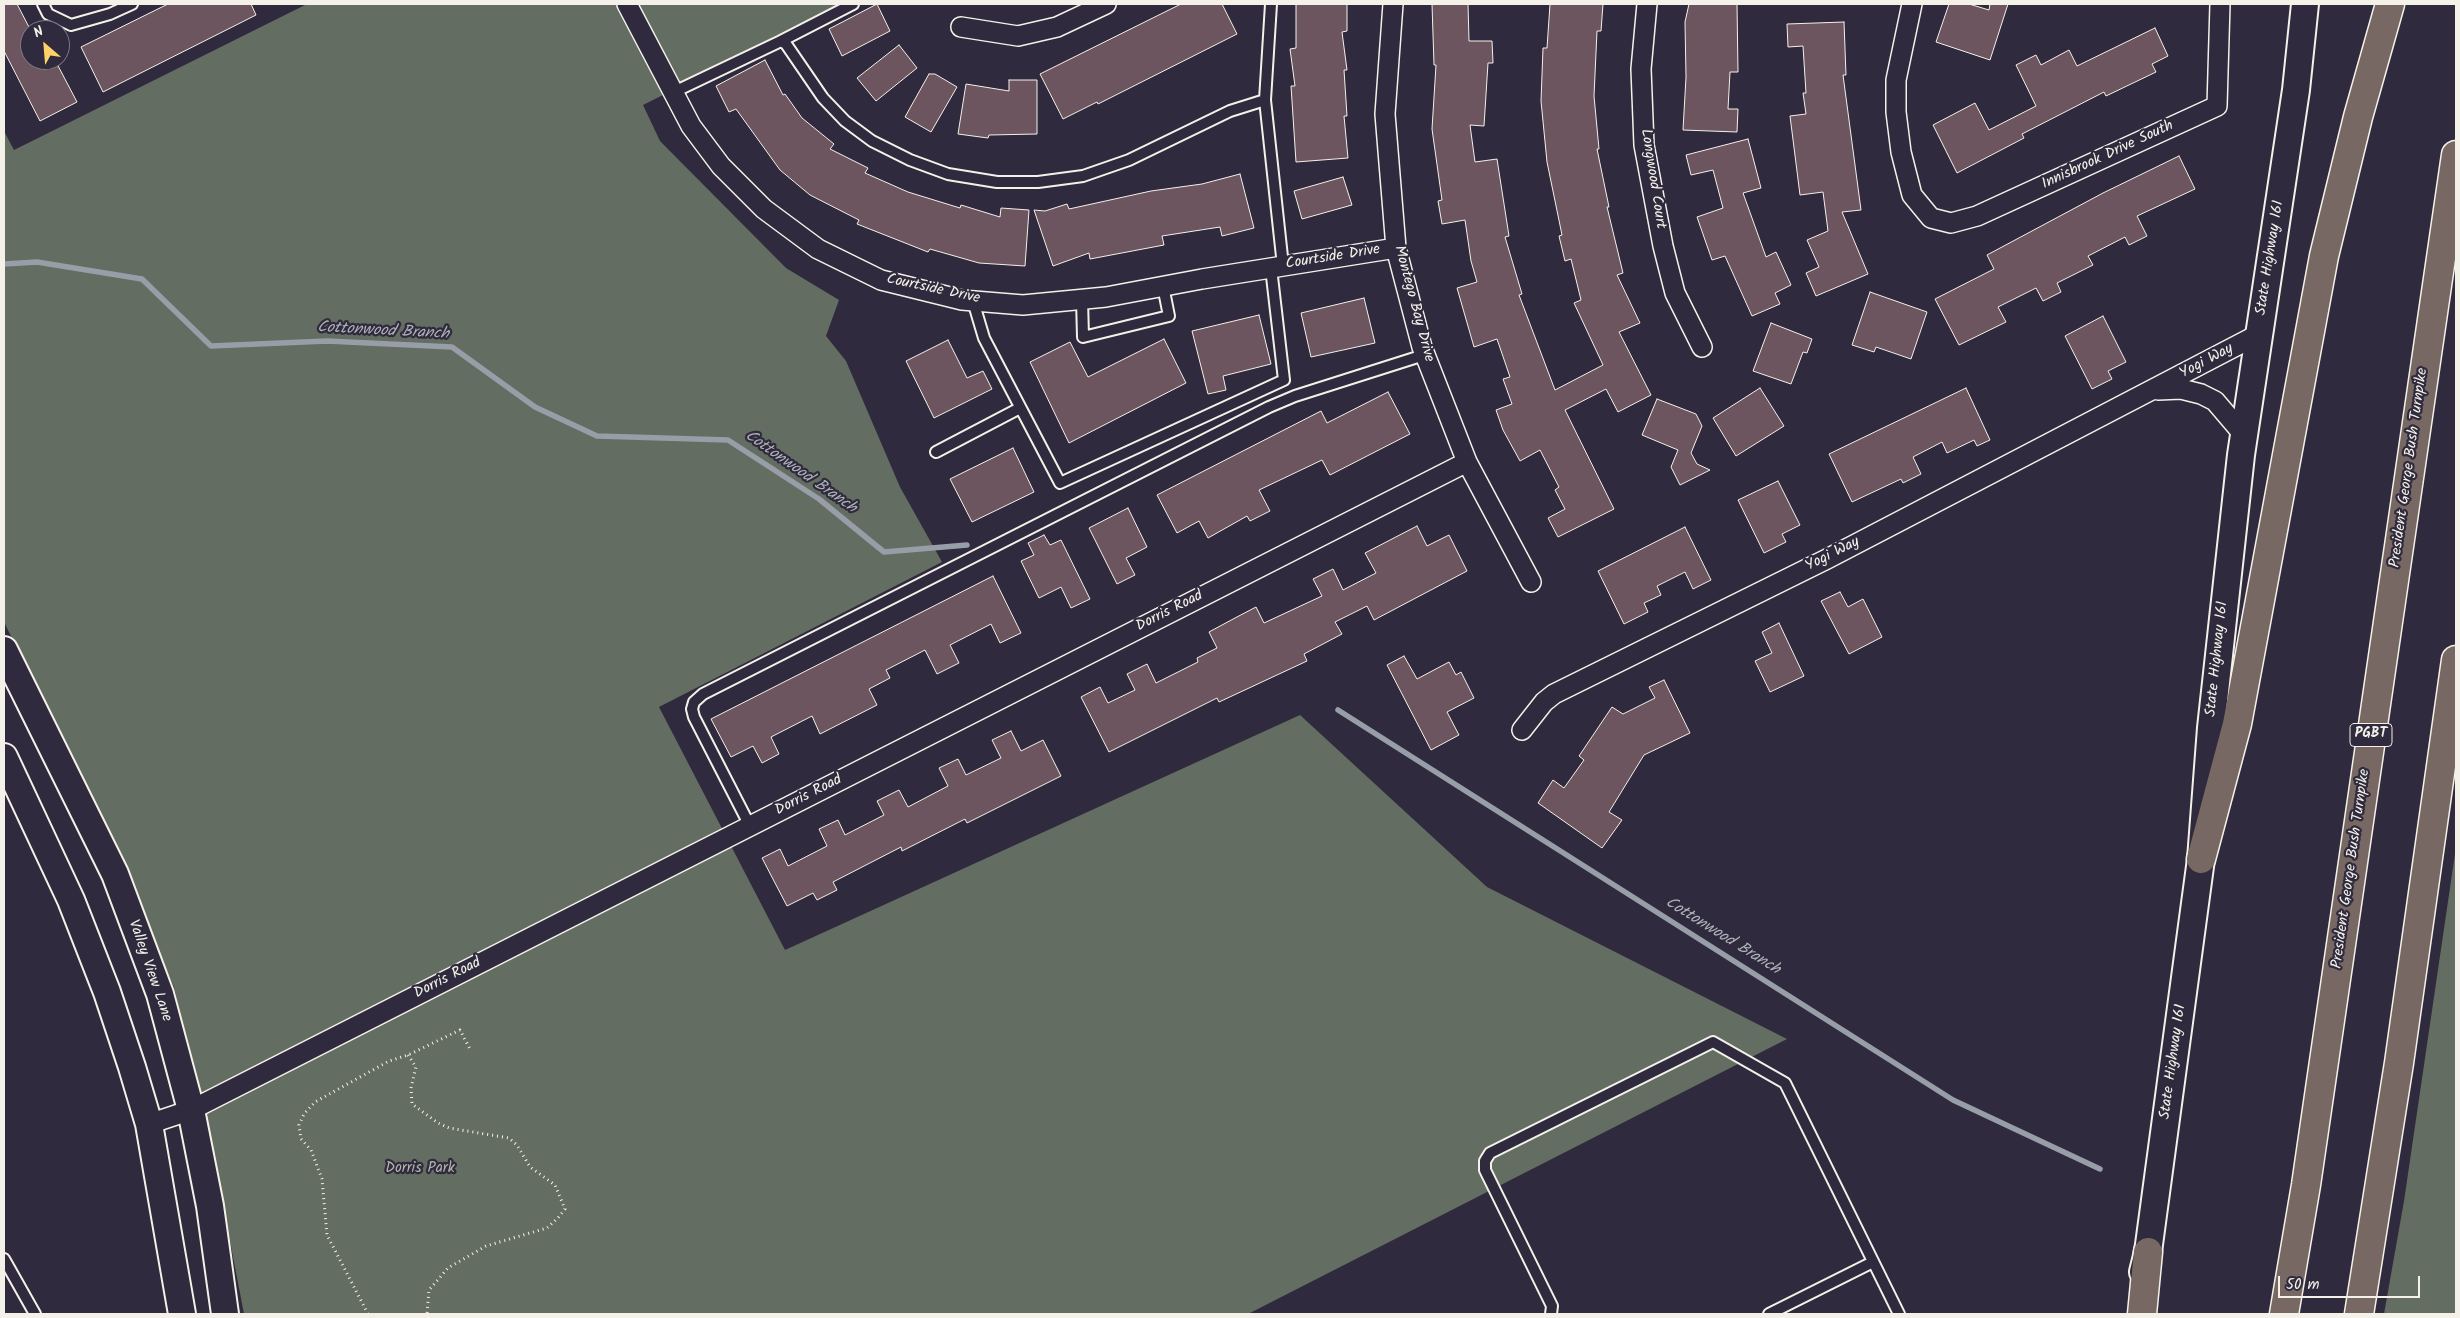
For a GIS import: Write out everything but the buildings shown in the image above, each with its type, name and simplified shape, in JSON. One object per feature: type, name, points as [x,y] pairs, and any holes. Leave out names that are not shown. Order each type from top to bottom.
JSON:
[{"type":"highway","points":[[2201,859],[2237,724],[2324,256],[2358,117],[2390,4]]},
{"type":"highway","name":"President George Bush Turnpike","points":[[2284,1314],[2308,1175],[2456,155]]},
{"type":"highway","points":[[2359,1314],[2399,1063],[2456,660]]},
{"type":"highway","points":[[2142,1314],[2148,1252]]},
{"type":"main road","name":"State Highway 161","points":[[2132,1314],[2148,1252],[2201,859],[2211,728],[2244,435],[2296,90],[2305,4]]},
{"type":"main road","name":"Valley View Lane","points":[[4,650],[115,874],[160,994],[191,1110],[210,1206],[225,1314]]},
{"type":"main road","points":[[4,758],[72,900],[107,992],[150,1124],[182,1314]]},
{"type":"street","name":"Courtside Drive","points":[[627,4],[691,126],[721,166],[764,209],[818,249],[881,280],[973,301],[1023,305],[1082,299],[1396,248]]},
{"type":"street","points":[[961,27],[1018,36],[1057,27],[1106,4]]},
{"type":"street","name":"Montego Bay Drive","points":[[1393,4],[1385,114],[1396,248],[1424,354],[1467,462],[1531,582]]},
{"type":"street","name":"Longwood Court","points":[[1647,4],[1641,69],[1644,145],[1663,246],[1675,293],[1702,347]]},
{"type":"street","name":"Innisbrook Drive South","points":[[1912,4],[1896,80],[1901,152],[1912,195],[1932,218],[1951,222],[1977,216],[2217,106],[2220,4]]},
{"type":"street","name":"Yogi Way","points":[[1522,730],[1544,702],[1554,694],[1827,559],[2259,334]]},
{"type":"street","name":"Yogi Way","points":[[2154,390],[2181,389],[2216,401],[2244,435]]},
{"type":"street","name":"Dorris Road","points":[[150,1124],[191,1110],[1467,462]]},
{"type":"lane","points":[[44,4],[48,14],[71,25],[110,14],[132,4]]},
{"type":"lane","points":[[674,92],[853,4]]},
{"type":"lane","points":[[973,301],[984,338],[1060,483],[1284,380],[1265,100],[1271,4]]},
{"type":"lane","points":[[781,41],[786,44],[823,98],[845,121],[872,140],[910,160],[948,174],[997,182],[1038,182],[1083,176],[1129,160],[1230,111],[1265,100]]},
{"type":"lane","points":[[1082,299],[1083,337],[1169,316],[1164,286]]},
{"type":"lane","points":[[750,826],[694,717],[694,702],[703,694],[1269,407],[1295,396],[1424,354]]},
{"type":"lane","points":[[936,452],[1020,408]]},
{"type":"lane","points":[[1551,1314],[1552,1306],[1485,1170],[1485,1161],[1490,1153],[1713,1042],[1785,1083],[1899,1314]]},
{"type":"lane","points":[[4,1259],[35,1314]]},
{"type":"lane","points":[[1769,1314],[1873,1262]]},
{"type":"path","points":[[368,1314],[327,1235],[322,1179],[311,1150],[301,1139],[299,1125],[304,1114],[315,1102],[388,1061],[408,1055],[460,1030],[471,1051]]},
{"type":"path","points":[[408,1055],[416,1067],[411,1088],[412,1104],[438,1123],[449,1128],[509,1138],[517,1145],[530,1167],[555,1186],[565,1209],[547,1228],[486,1246],[448,1268],[430,1290],[427,1314]]},
{"type":"green space","name":"Dorris Park","points":[[307,4],[844,4],[643,105],[660,141],[786,268],[839,300],[826,336],[846,361],[900,487],[942,562],[659,707],[785,950],[1300,715],[1487,887],[1787,1039],[1248,1314],[244,1314],[224,1210],[174,987],[108,834],[4,622],[4,131],[14,150]]},
{"type":"green space","points":[[2456,847],[2456,1314],[2384,1314],[2404,1201]]},
{"type":"waterway","name":"Cottonwood Branch","points":[[4,264],[37,262],[142,279],[211,346],[327,341],[452,347],[535,407],[597,436],[728,440],[819,499],[884,552],[967,545]]},
{"type":"waterway","name":"Cottonwood Branch","points":[[1338,710],[1953,1100],[2100,1169]]}]
